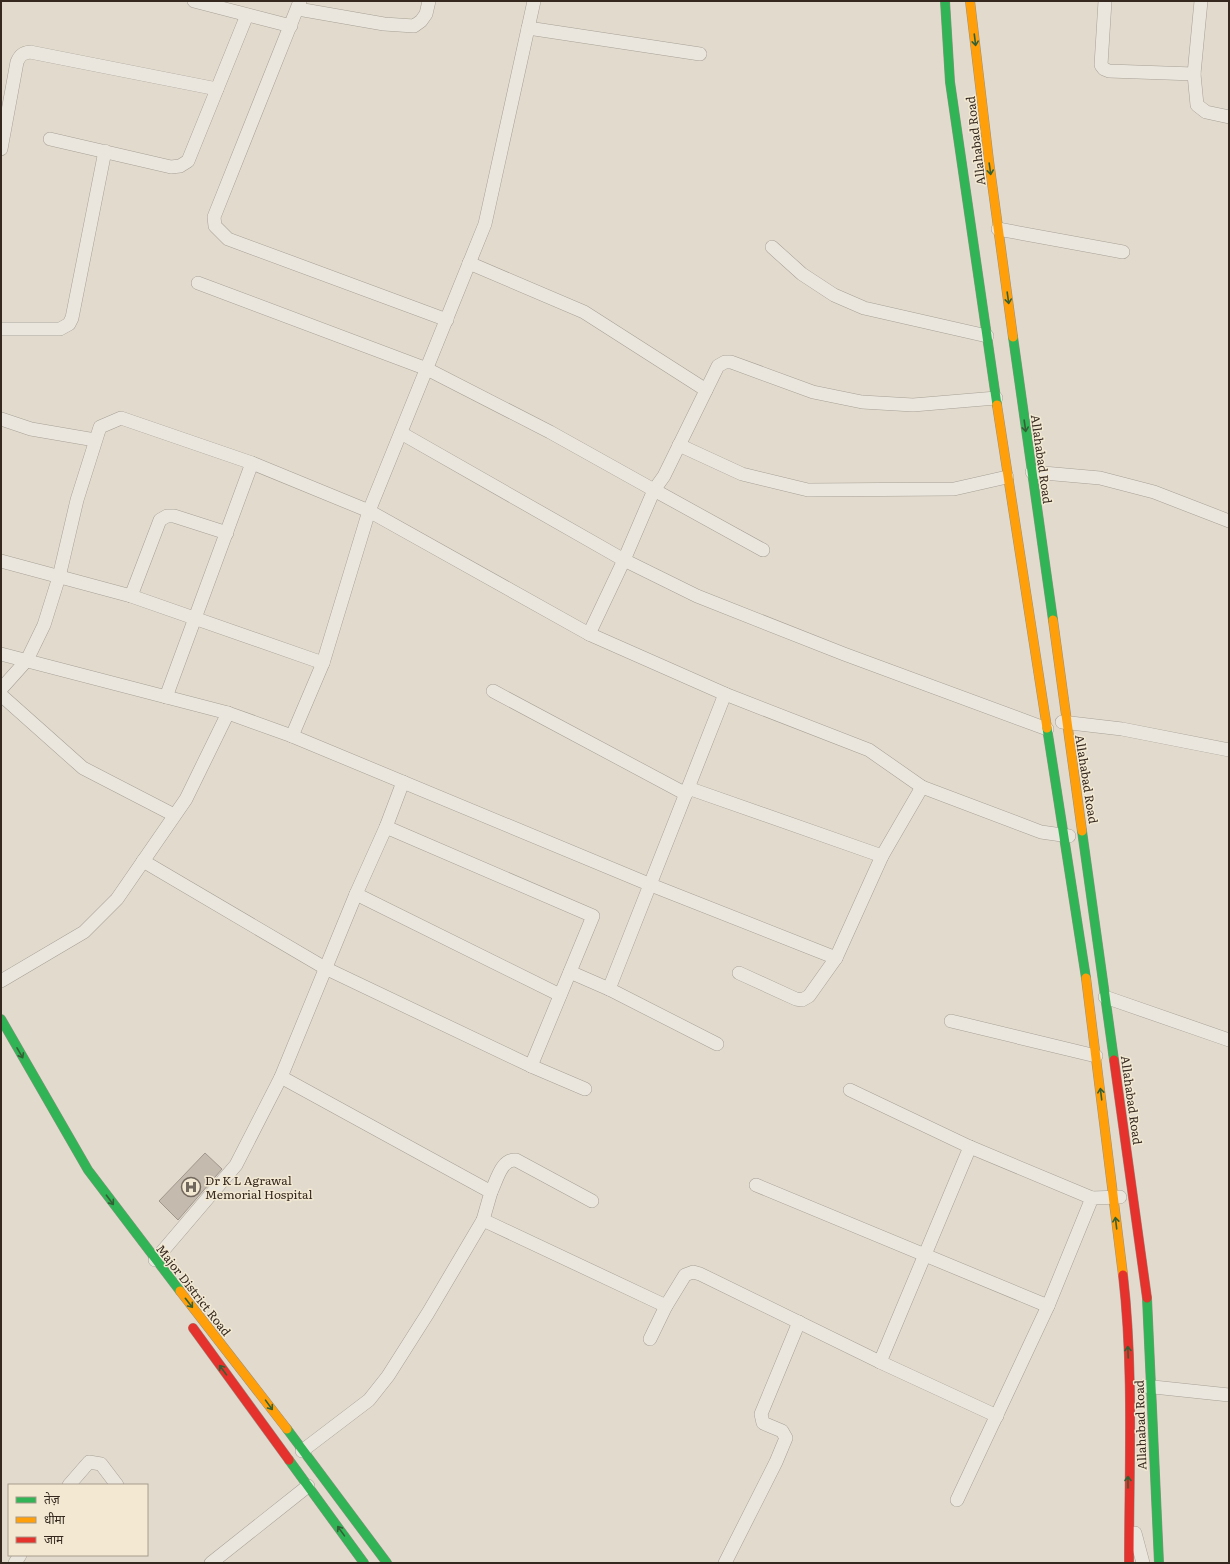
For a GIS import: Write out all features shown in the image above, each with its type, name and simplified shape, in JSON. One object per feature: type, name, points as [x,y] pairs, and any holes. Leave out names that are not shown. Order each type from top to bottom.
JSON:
[{"type":"main road","points":[[945,1],[950,82],[1007,477],[1087,986],[1126,1303],[1129,1385],[1129,1563]]},
{"type":"main road","name":"Allahabad Road","points":[[970,1],[998,229],[1147,1298],[1159,1563]]},
{"type":"main road","name":"Major District Road","points":[[1,1019],[88,1170],[151,1265],[260,1392],[302,1451],[387,1563]]},
{"type":"main road","points":[[1,1037],[91,1187],[133,1245]]},
{"type":"main road","points":[[189,1322],[364,1563]]},
{"type":"street","points":[[194,1],[291,26]]},
{"type":"street","points":[[429,1],[426,14],[421,22],[414,26],[384,24],[299,5],[214,217],[215,226],[228,239],[447,320]]},
{"type":"street","points":[[292,736],[323,663],[369,511],[485,224],[534,1]]},
{"type":"street","points":[[1105,1],[1101,65],[1104,69],[1194,74]]},
{"type":"street","points":[[1201,1],[1194,74],[1197,105],[1206,112],[1229,117]]},
{"type":"street","points":[[50,139],[171,167],[180,166],[188,162],[247,15]]},
{"type":"street","points":[[528,28],[700,54]]},
{"type":"street","points":[[1,148],[17,62],[20,56],[24,53],[30,52],[217,89]]},
{"type":"street","points":[[1,329],[60,329],[69,324],[72,318],[105,151]]},
{"type":"street","points":[[998,229],[1123,252]]},
{"type":"street","points":[[772,247],[802,274],[834,295],[864,308],[987,336]]},
{"type":"street","points":[[469,263],[584,312],[706,390]]},
{"type":"street","points":[[198,283],[427,369],[550,432],[763,550]]},
{"type":"street","points":[[589,634],[624,560],[654,490],[664,476],[680,445],[718,366],[725,362],[731,362],[813,392],[862,402],[912,405],[996,398]]},
{"type":"street","points":[[1,689],[26,660],[44,625],[59,577],[77,500],[100,427],[121,418],[252,463],[369,511],[589,634],[725,694],[868,750],[922,787],[1041,832],[1063,836],[1083,835]]},
{"type":"street","points":[[1,419],[31,429],[95,440]]},
{"type":"street","points":[[401,433],[624,560],[704,599],[844,654],[1046,725],[1066,722],[1122,729],[1229,750]]},
{"type":"street","points":[[680,445],[742,474],[808,490],[954,489],[1007,477]]},
{"type":"street","points":[[166,697],[252,463]]},
{"type":"street","points":[[1032,472],[1100,478],[1139,488],[1196,507],[1229,522]]},
{"type":"street","points":[[131,596],[160,520],[167,516],[174,516],[227,532]]},
{"type":"street","points":[[1,561],[131,596],[323,663]]},
{"type":"street","points":[[1,654],[228,713],[292,736],[651,885],[836,958]]},
{"type":"street","points":[[493,691],[687,791],[882,856]]},
{"type":"street","points":[[609,989],[725,694]]},
{"type":"street","points":[[1,695],[83,768],[174,815]]},
{"type":"street","points":[[1,981],[84,932],[117,899],[186,799],[228,713]]},
{"type":"street","points":[[151,1265],[236,1165],[281,1077],[356,894],[386,827],[403,782]]},
{"type":"street","points":[[739,973],[796,999],[802,1000],[809,996],[836,958],[882,856],[922,787]]},
{"type":"street","points":[[386,827],[593,916],[531,1066]]},
{"type":"street","points":[[143,861],[325,968],[531,1066],[585,1089]]},
{"type":"street","points":[[356,894],[560,995]]},
{"type":"street","points":[[570,972],[609,989],[718,1044]]},
{"type":"street","points":[[1105,997],[1229,1040]]},
{"type":"street","points":[[951,1021],[1096,1056]]},
{"type":"street","points":[[281,1077],[491,1192]]},
{"type":"street","points":[[850,1090],[970,1147],[1092,1198],[1133,1198]]},
{"type":"street","points":[[880,1362],[970,1147]]},
{"type":"street","points":[[302,1451],[369,1400],[388,1376],[428,1313],[483,1220],[491,1192],[505,1162],[516,1160],[592,1201]]},
{"type":"street","points":[[756,1185],[1048,1306]]},
{"type":"street","points":[[957,1500],[1048,1306],[1092,1198]]},
{"type":"street","points":[[483,1220],[666,1306]]},
{"type":"street","points":[[650,1340],[666,1306],[685,1275],[693,1272],[700,1274],[880,1362],[997,1416]]},
{"type":"street","points":[[725,1563],[776,1462],[786,1438],[782,1431],[763,1423],[761,1414],[799,1322]]},
{"type":"street","points":[[1129,1385],[1229,1395]]},
{"type":"street","points":[[70,1484],[89,1462],[101,1464],[116,1484]]},
{"type":"street","points":[[211,1563],[308,1486]]},
{"type":"street","points":[[1148,1563],[1156,1502]]},
{"type":"street","points":[[1128,1510],[1143,1563]]},
{"type":"building","points":[[205,1153],[222,1169],[178,1220],[159,1201]]},
{"type":"traffic: fast","points":[[945,1],[950,82],[997,405]]},
{"type":"traffic: fast","points":[[1013,337],[1053,620]]},
{"type":"traffic: fast","points":[[1047,728],[1086,978]]},
{"type":"traffic: fast","points":[[1082,831],[1114,1060]]},
{"type":"traffic: fast","points":[[1,1019],[88,1170],[180,1291]]},
{"type":"traffic: fast","points":[[1147,1298],[1159,1563]]},
{"type":"traffic: fast","points":[[287,1429],[387,1563]]},
{"type":"traffic: fast","points":[[289,1460],[364,1563]]},
{"type":"traffic: slow","points":[[970,1],[989,161],[1013,337]]},
{"type":"traffic: slow","points":[[997,405],[1047,728]]},
{"type":"traffic: slow","points":[[1053,620],[1082,831]]},
{"type":"traffic: slow","points":[[1086,978],[1123,1275]]},
{"type":"traffic: slow","points":[[180,1291],[287,1429]]},
{"type":"traffic: jam","points":[[1114,1060],[1147,1298]]},
{"type":"traffic: jam","points":[[1123,1275],[1129,1347],[1130,1383],[1129,1563]]},
{"type":"traffic: jam","points":[[193,1328],[289,1460]]},
{"type":"place","name":"Dr K L Agrawal Memorial Hospital","points":[[191,1187]]}]
